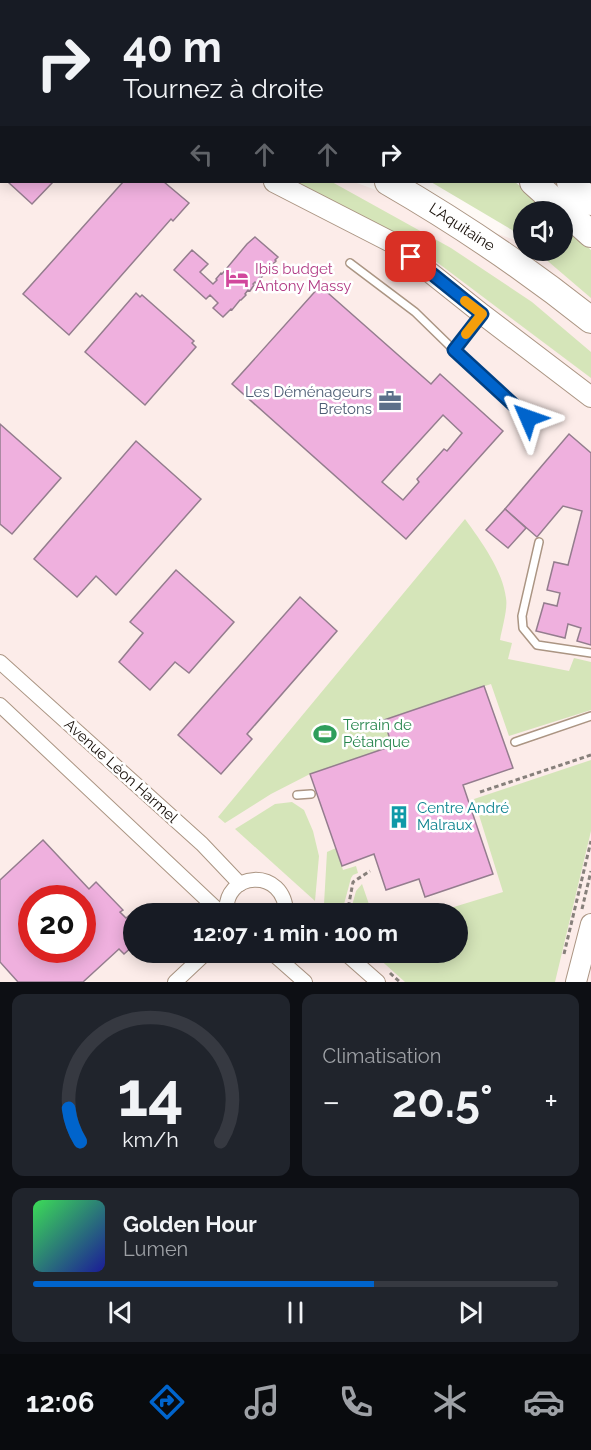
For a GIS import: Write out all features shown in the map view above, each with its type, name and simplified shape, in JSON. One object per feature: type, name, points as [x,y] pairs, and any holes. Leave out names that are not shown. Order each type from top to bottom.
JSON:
[{"type":"highway","name":"L'Aquitaine","points":[[390,183],[480,238],[591,320]]},
{"type":"highway","points":[[533,183],[591,234]]},
{"type":"highway","points":[[571,183],[591,202]]},
{"type":"street","points":[[276,183],[393,243],[591,397]]},
{"type":"street","name":"Avenue Léon Harmel","points":[[0,662],[202,844],[240,884]]},
{"type":"street","points":[[0,705],[210,903]]},
{"type":"street","points":[[227,903],[232,891],[240,884],[249,880],[262,880],[279,890],[285,903]]},
{"type":"street","points":[[576,982],[591,924]]},
{"type":"street","points":[[175,982],[195,963]]},
{"type":"street","points":[[283,963],[304,982]]},
{"type":"street","points":[[356,963],[378,982]]},
{"type":"lane","points":[[350,263],[415,312],[528,418]]},
{"type":"lane","points":[[454,350],[482,314]]},
{"type":"lane","points":[[539,542],[522,616],[523,628],[537,645],[591,652]]},
{"type":"lane","points":[[515,742],[591,716]]},
{"type":"lane","points":[[297,795],[311,794]]},
{"type":"path","points":[[480,792],[591,755]]},
{"type":"path","points":[[562,961],[591,841]]},
{"type":"path","points":[[349,903],[353,882],[370,871]]},
{"type":"shaded area","points":[[0,183],[357,183],[513,239],[513,261],[571,261],[591,268],[591,982],[0,982]]},
{"type":"green space","points":[[296,183],[334,183],[451,248],[532,302],[591,352],[591,378],[414,245]]},
{"type":"green space","points":[[433,183],[516,183],[538,201],[513,201],[513,231]]},
{"type":"green space","points":[[573,233],[591,250],[591,298],[548,261],[573,261]]},
{"type":"green space","points":[[465,519],[501,577],[506,608],[500,640],[512,643],[508,659],[569,671],[574,658],[591,662],[591,710],[509,736],[491,684],[384,720],[392,746],[310,774],[271,794],[225,823],[218,817]]},
{"type":"green space","points":[[591,760],[591,831],[555,982],[405,982],[384,963],[468,963],[467,903],[503,892],[474,799]]},
{"type":"green space","points":[[292,802],[304,810],[313,831],[319,856],[315,901],[235,829],[275,804]]},
{"type":"green space","points":[[336,848],[343,870],[356,866],[358,873],[351,878],[344,903],[324,903],[327,852]]},
{"type":"green space","points":[[362,884],[369,903],[353,903],[356,891]]},
{"type":"building","points":[[9,183],[52,183],[32,204]]},
{"type":"building","points":[[122,183],[165,183],[189,203],[173,221],[171,219],[69,335],[23,294]]},
{"type":"building","points":[[255,237],[278,257],[259,281],[253,284],[250,291],[248,290],[246,295],[223,317],[213,308],[218,303],[210,295],[206,299],[174,270],[192,250],[208,264],[200,272],[213,284]]},
{"type":"building","points":[[320,286],[431,384],[440,374],[503,431],[406,539],[232,384]],"holes":[[[443,415],[462,433],[447,451],[444,449],[417,479],[419,482],[403,500],[382,482]]]},
{"type":"building","points":[[136,293],[140,297],[142,295],[194,341],[192,343],[196,347],[145,405],[85,352]]},
{"type":"building","points":[[0,424],[61,478],[12,534],[0,524]]},
{"type":"building","points":[[569,434],[591,453],[591,645],[577,641],[581,628],[568,624],[565,638],[536,631],[544,603],[557,606],[560,593],[547,590],[554,562],[568,565],[582,511],[563,506],[537,537],[505,509]]},
{"type":"building","points":[[136,441],[201,499],[116,595],[96,576],[77,597],[34,559]]},
{"type":"building","points":[[505,509],[526,528],[508,548],[486,530]]},
{"type":"building","points":[[176,570],[234,622],[189,673],[175,662],[150,690],[119,662],[143,633],[130,622]]},
{"type":"building","points":[[300,597],[337,631],[247,734],[252,739],[221,774],[178,735]]},
{"type":"building","name":"Centre André Malraux","points":[[484,686],[513,768],[463,785],[493,874],[425,897],[419,879],[386,890],[374,854],[342,866],[310,774],[392,746],[384,720]]},
{"type":"building","points":[[43,840],[85,885],[18,885],[18,963],[96,963],[96,885],[93,885],[96,882],[123,910],[120,912],[123,915],[123,953],[119,949],[83,982],[18,982],[0,962],[0,880]]},
{"type":"slow traffic","points":[[465,301],[482,314],[466,334]]},
{"type":"place","name":"Ibis budget Antony Massy","points":[[237,278]]},
{"type":"place","name":"Les Déménageurs Bretons","points":[[390,401]]},
{"type":"place","name":"Terrain de Pétanque","points":[[325,734]]},
{"type":"place","name":"Centre André Malraux","points":[[399,817]]},
{"type":"route","points":[[411,257],[482,314],[454,350],[528,418]]}]
